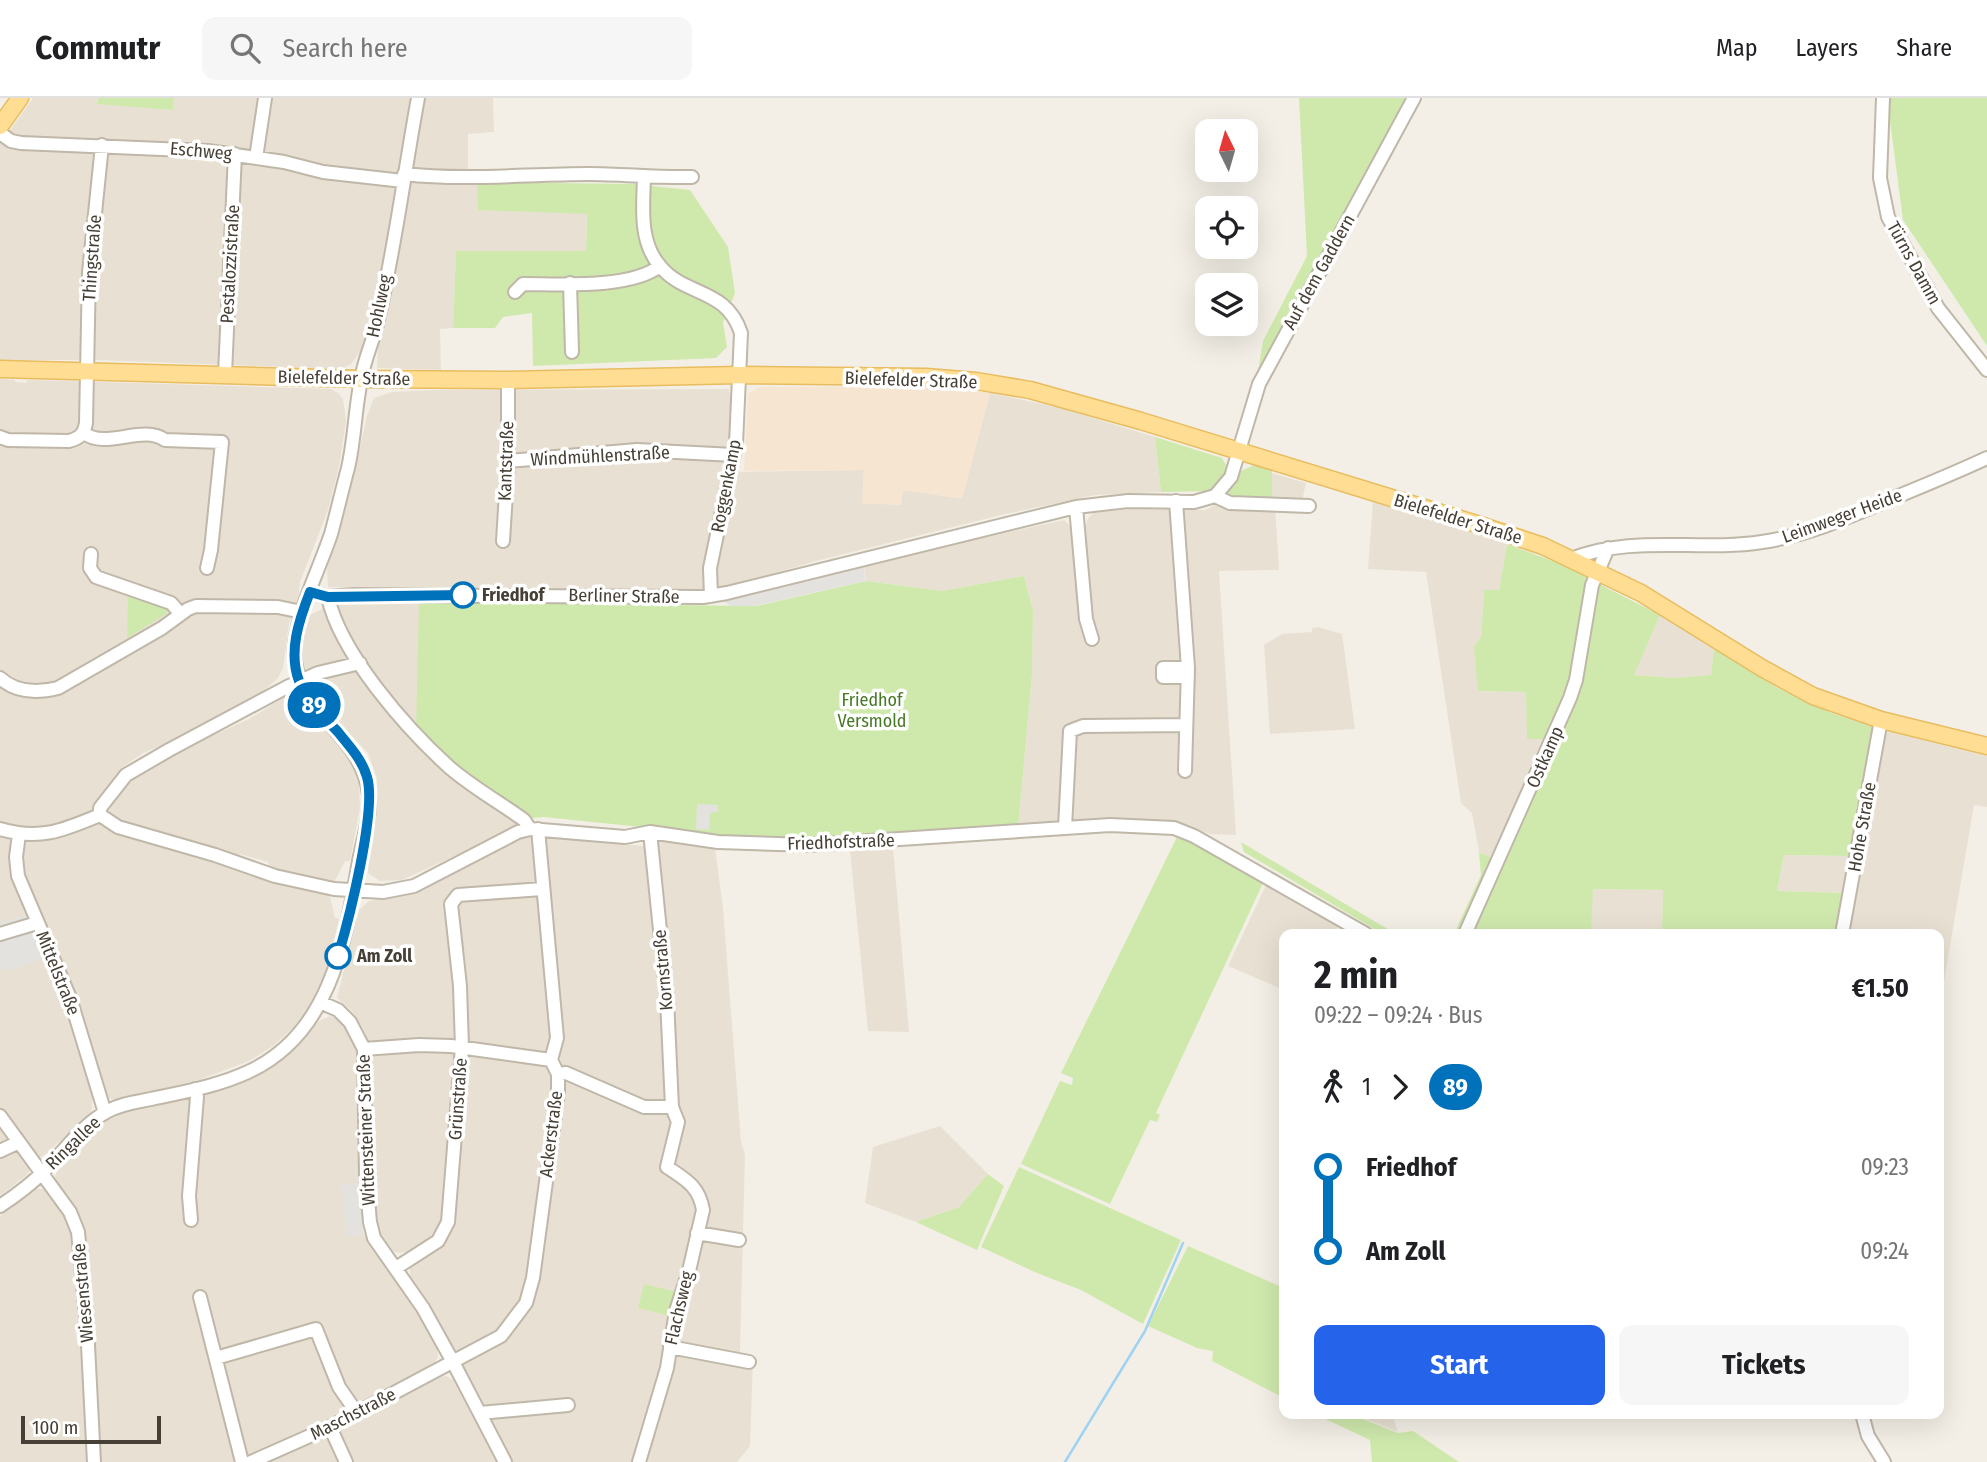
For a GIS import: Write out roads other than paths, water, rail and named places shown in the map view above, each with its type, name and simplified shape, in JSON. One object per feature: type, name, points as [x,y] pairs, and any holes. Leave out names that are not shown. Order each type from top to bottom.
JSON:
[{"type":"main road","points":[[0,126],[20,98]]},
{"type":"main road","name":"Bielefelder Straße","points":[[0,369],[360,379],[508,380],[740,375],[926,377],[976,381],[1042,393],[1141,421],[1543,546],[1598,570],[1641,593],[1762,668],[1813,696],[1881,720],[1987,746]]},
{"type":"street","points":[[256,158],[265,98]]},
{"type":"street","name":"Hohlweg","points":[[310,592],[331,533],[349,465],[355,437],[360,379],[377,326],[418,98]]},
{"type":"street","name":"Auf dem Gaddern","points":[[1239,452],[1259,384],[1414,98]]},
{"type":"street","name":"Türns Damm","points":[[1883,98],[1880,178],[1888,217],[1938,308],[1987,370]]},
{"type":"street","name":"Eschweg","points":[[0,133],[21,144],[102,145],[235,154],[323,172],[403,177],[592,174],[644,178],[692,177]]},
{"type":"street","name":"Thingstraße","points":[[84,433],[89,272],[102,145]]},
{"type":"street","name":"Pestalozzistraße","points":[[225,374],[235,154]]},
{"type":"street","points":[[515,292],[523,284],[633,280],[660,266],[648,243],[643,219],[644,178]]},
{"type":"street","name":"Roggenkamp","points":[[660,266],[688,286],[727,307],[737,321],[741,333],[734,455],[710,568],[711,596]]},
{"type":"street","points":[[570,284],[572,352]]},
{"type":"street","name":"Kantstraße","points":[[503,541],[508,461],[508,380]]},
{"type":"street","points":[[0,437],[8,440],[69,441],[84,433],[89,437],[123,439],[130,435],[159,435],[165,440],[222,442],[207,568]]},
{"type":"street","name":"Windmühlenstraße","points":[[508,461],[637,450],[734,455]]},
{"type":"street","points":[[1215,495],[1231,477],[1239,452]]},
{"type":"street","name":"Leimweger Heide","points":[[1571,559],[1608,548],[1640,544],[1759,543],[1788,538],[1848,517],[1987,458]]},
{"type":"street","name":"Berliner Straße","points":[[310,592],[328,597],[711,596],[1076,507],[1120,501],[1194,502],[1215,495],[1230,503],[1309,506]]},
{"type":"street","points":[[1176,501],[1188,673],[1185,771]]},
{"type":"street","points":[[1076,507],[1086,619],[1092,639]]},
{"type":"street","points":[[1598,570],[1608,548]]},
{"type":"street","points":[[91,554],[90,568],[96,577],[171,603],[180,613]]},
{"type":"street","name":"Ostkamp","points":[[1467,929],[1570,698],[1576,680],[1592,585],[1598,570]]},
{"type":"street","points":[[310,592],[302,612],[295,646],[299,681],[314,706],[357,755],[367,777],[370,802],[354,891]]},
{"type":"street","points":[[328,597],[332,614],[368,678],[449,767],[534,829],[557,1038],[551,1060],[462,1047],[419,1045],[364,1049]]},
{"type":"street","points":[[0,678],[11,686],[24,690],[40,692],[58,688],[162,628],[180,613],[196,606],[278,607],[302,612]]},
{"type":"street","points":[[100,815],[100,808],[126,775],[299,681],[335,668],[360,663]]},
{"type":"street","name":"Hohe Straße","points":[[1843,929],[1881,720]]},
{"type":"street","points":[[1065,828],[1070,731],[1083,726],[1186,725]]},
{"type":"street","points":[[100,815],[118,827],[215,855],[275,876],[354,891],[383,892],[414,886],[518,832],[534,829]]},
{"type":"street","points":[[0,829],[19,834],[57,831],[78,826],[100,815]]},
{"type":"street","name":"Friedhofstraße","points":[[534,829],[625,838],[650,832],[718,842],[808,845],[1065,828],[1136,825],[1174,828],[1211,844],[1357,929]]},
{"type":"street","name":"Kornstraße","points":[[650,832],[667,999],[672,1108]]},
{"type":"street","name":"Mittelstraße","points":[[19,834],[16,857],[18,876],[70,998],[105,1113]]},
{"type":"street","name":"Grünstraße","points":[[396,1268],[438,1241],[448,1222],[462,1047],[460,986],[451,904],[458,895],[542,889]]},
{"type":"street","name":"Ringallee","points":[[0,1206],[42,1173],[90,1124],[105,1113],[124,1104],[195,1089],[248,1073],[267,1062],[308,1025],[322,1003],[354,891]]},
{"type":"street","points":[[0,934],[37,923]]},
{"type":"street","name":"Wittensteiner Straße","points":[[322,1003],[338,1010],[350,1022],[364,1049],[366,1176],[374,1238],[423,1308],[505,1462]]},
{"type":"street","name":"Ackerstraße","points":[[453,1362],[501,1336],[526,1303],[533,1278],[558,1093],[558,1074],[551,1060]]},
{"type":"street","points":[[558,1074],[566,1073],[644,1107],[672,1108]]},
{"type":"street","points":[[191,1220],[190,1196],[197,1097],[195,1089]]},
{"type":"street","name":"Flachsweg","points":[[639,1462],[667,1367],[676,1311],[689,1271],[703,1210],[699,1191],[667,1167],[678,1122],[672,1108]]},
{"type":"street","name":"Wiesenstraße","points":[[0,1116],[71,1212],[78,1232],[87,1326],[94,1462]]},
{"type":"street","points":[[0,1151],[19,1142]]},
{"type":"street","points":[[697,1233],[739,1240]]},
{"type":"street","points":[[200,1297],[242,1462]]},
{"type":"street","points":[[216,1358],[316,1329],[340,1387],[357,1413]]},
{"type":"street","points":[[670,1348],[749,1362]]},
{"type":"street","name":"Maschstraße","points":[[251,1462],[331,1427],[453,1362]]},
{"type":"street","points":[[481,1413],[568,1405]]},
{"type":"street","points":[[1864,1419],[1868,1436],[1884,1462]]},
{"type":"street","points":[[331,1427],[346,1462]]},
{"type":"waterway","points":[[1065,1462],[1145,1331],[1183,1243]]},
{"type":"place","name":"Friedhof","points":[[463,595]]},
{"type":"place","name":"Am Zoll","points":[[338,956]]},
{"type":"park label","name":"Friedhof Versmold","points":[[872,710]]}]
